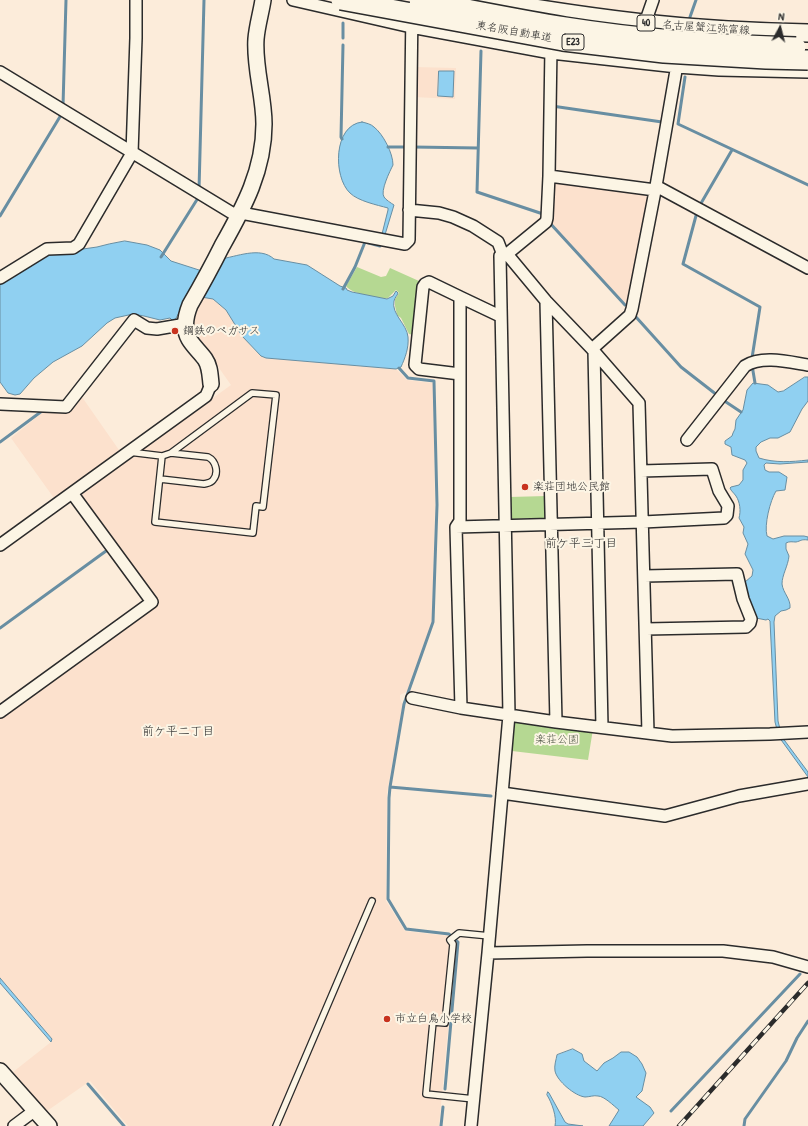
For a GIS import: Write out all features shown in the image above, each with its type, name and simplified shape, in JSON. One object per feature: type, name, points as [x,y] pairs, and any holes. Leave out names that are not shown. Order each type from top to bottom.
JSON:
[{"type":"highway","name":"東名阪自動車道","points":[[341,0],[564,41],[664,53],[808,60]]},
{"type":"highway","name":"東名阪自動車道","points":[[419,0],[566,27],[657,38],[766,46],[808,47]]},
{"type":"main road","name":"名古屋蟹江弥富線","points":[[486,0],[551,5],[645,23],[682,27],[755,32],[808,33]]},
{"type":"street","points":[[0,278],[47,249],[73,248],[79,244],[132,153],[136,0]]},
{"type":"street","points":[[0,546],[206,396],[211,384],[210,372],[206,360],[188,338],[186,314],[241,213],[259,167],[264,125],[256,40],[263,0]]},
{"type":"street","points":[[293,0],[411,27],[551,53],[677,67],[719,70],[808,72]]},
{"type":"street","points":[[0,72],[232,213],[241,213],[405,244],[409,240],[412,0]]},
{"type":"street","points":[[645,23],[653,0]]},
{"type":"street","points":[[471,1126],[490,936],[509,715],[500,256],[505,255],[546,222],[547,218],[549,176],[551,5]]},
{"type":"street","points":[[602,727],[593,350],[630,315],[632,309],[656,188],[677,67],[682,27]]},
{"type":"street","points":[[549,176],[656,188],[808,268]]},
{"type":"street","points":[[409,210],[439,213],[453,217],[472,226],[498,242],[505,255],[593,350],[639,403],[648,733]]},
{"type":"street","points":[[460,374],[419,369],[415,366],[422,287],[429,282],[500,316]]},
{"type":"street","points":[[460,297],[460,521],[456,527],[461,708]]},
{"type":"street","points":[[546,301],[556,722]]},
{"type":"street","points":[[0,404],[66,407],[134,320],[147,328],[157,329],[186,324]]},
{"type":"street","points":[[687,440],[745,366],[750,362],[765,360],[808,365]]},
{"type":"street","points":[[456,527],[643,522],[724,518],[727,515],[728,506],[719,491],[712,469],[641,471]]},
{"type":"street","points":[[0,712],[152,602],[72,493]]},
{"type":"street","points":[[644,576],[737,574],[743,599],[751,619],[750,623],[746,627],[646,629]]},
{"type":"street","points":[[412,698],[461,708],[556,722],[672,736],[808,732]]},
{"type":"street","points":[[502,793],[665,816],[739,796],[808,784]]},
{"type":"street","points":[[488,953],[723,951],[773,957],[808,967]]},
{"type":"street","points":[[0,1071],[49,1126]]},
{"type":"street","points":[[14,1126],[34,1110]]},
{"type":"lane","points":[[129,452],[162,456],[171,453],[252,392],[276,395],[263,507],[256,506],[253,533],[155,522],[162,456]]},
{"type":"lane","points":[[160,479],[204,484],[210,483],[214,480],[216,467],[212,459],[208,457],[171,453]]},
{"type":"lane","points":[[276,1126],[372,901]]},
{"type":"lane","points":[[474,1099],[426,1094],[433,1022],[445,1023],[453,944],[450,940],[459,933],[490,936]]},
{"type":"shaded area","points":[[414,67],[456,68],[455,99],[413,97]]},
{"type":"shaded area","points":[[549,179],[648,192],[627,305],[548,220]]},
{"type":"shaded area","points":[[201,297],[213,299],[226,310],[252,348],[261,356],[266,358],[396,369],[407,380],[433,383],[435,507],[432,618],[431,625],[408,691],[400,695],[403,705],[387,793],[386,901],[405,931],[449,936],[456,943],[439,1126],[128,1126],[90,1081],[47,1111],[13,1072],[51,1042],[52,1039],[0,978],[0,718],[158,604],[79,499],[81,493],[231,385],[200,341],[195,330],[193,320],[194,305]]},
{"type":"shaded area","points":[[82,397],[119,450],[56,501],[11,438],[43,412],[73,410]]},
{"type":"green space","points":[[357,267],[381,277],[386,276],[390,268],[419,281],[414,335],[409,334],[401,318],[397,315],[395,299],[399,293],[396,290],[388,298],[383,299],[358,293],[346,286]]},
{"type":"green space","points":[[547,496],[547,515],[544,518],[512,519],[509,517],[509,497]]},
{"type":"green space","name":"楽荘公園","points":[[515,719],[593,729],[588,760],[512,751]]},
{"type":"water","points":[[439,71],[454,71],[453,97],[438,96]]},
{"type":"water","points":[[362,122],[373,126],[381,134],[387,144],[393,160],[393,165],[383,190],[384,197],[394,205],[384,238],[381,238],[388,208],[353,196],[344,185],[341,176],[339,153],[341,142],[346,132],[352,125]]},
{"type":"water","points":[[125,241],[147,245],[160,250],[171,261],[199,270],[211,277],[220,259],[248,253],[262,253],[274,259],[307,265],[352,292],[387,299],[393,296],[396,291],[398,293],[394,301],[395,310],[407,332],[408,337],[407,349],[401,367],[396,369],[266,358],[261,356],[242,336],[226,310],[213,299],[201,297],[191,290],[174,322],[170,318],[160,320],[133,314],[115,318],[107,323],[82,346],[53,362],[34,378],[20,394],[15,395],[8,393],[0,382],[0,283],[48,254],[97,247]]},
{"type":"water","points":[[805,377],[808,377],[808,401],[790,432],[778,438],[770,438],[761,442],[756,447],[756,451],[759,458],[771,461],[789,462],[808,460],[808,462],[780,464],[766,463],[764,465],[765,470],[769,472],[779,472],[787,477],[785,490],[776,491],[772,501],[767,520],[767,536],[773,539],[784,536],[808,537],[808,540],[786,543],[786,549],[789,556],[782,584],[790,608],[781,611],[775,616],[774,622],[778,721],[782,737],[808,772],[808,777],[779,737],[775,722],[770,621],[768,619],[756,618],[749,600],[745,582],[752,576],[753,570],[745,554],[748,544],[743,533],[744,527],[739,518],[739,504],[736,496],[730,488],[739,485],[743,480],[743,470],[747,463],[745,460],[732,455],[731,447],[725,444],[725,441],[732,436],[735,429],[736,420],[743,410],[747,390],[753,383],[768,385],[778,392],[783,391]]},
{"type":"water","points":[[0,978],[52,1039],[51,1042],[0,983]]},
{"type":"water","points":[[573,1049],[582,1054],[584,1061],[597,1071],[604,1063],[621,1052],[629,1052],[637,1057],[646,1073],[642,1091],[636,1097],[650,1107],[654,1113],[643,1126],[609,1126],[619,1110],[600,1096],[585,1097],[576,1094],[559,1079],[555,1071],[557,1055]]},
{"type":"water","points":[[548,1092],[565,1122],[568,1124],[583,1126],[555,1126],[555,1114],[547,1095]]},
{"type":"waterway","points":[[63,106],[66,0]]},
{"type":"waterway","points":[[199,190],[204,0]]},
{"type":"waterway","points":[[690,17],[696,0]]},
{"type":"waterway","points":[[343,23],[343,38]]},
{"type":"waterway","points":[[342,139],[343,45]]},
{"type":"waterway","points":[[481,51],[477,192],[543,214]]},
{"type":"waterway","points":[[685,77],[678,124],[808,185]]},
{"type":"waterway","points":[[552,106],[662,122]]},
{"type":"waterway","points":[[0,216],[61,115]]},
{"type":"waterway","points":[[388,147],[407,147]]},
{"type":"waterway","points":[[413,147],[478,148]]},
{"type":"waterway","points":[[700,205],[732,150]]},
{"type":"waterway","points":[[161,257],[198,198]]},
{"type":"waterway","points":[[697,212],[683,264],[760,307],[752,358]]},
{"type":"waterway","points":[[548,221],[625,305]]},
{"type":"waterway","points":[[343,289],[355,267],[365,242],[380,246],[381,243]]},
{"type":"waterway","points":[[636,317],[681,367],[717,395]]},
{"type":"waterway","points":[[752,365],[755,383]]},
{"type":"waterway","points":[[399,368],[408,378],[434,381],[437,505],[433,622],[404,704],[390,787],[388,899],[406,929],[449,934],[458,942],[445,1089]]},
{"type":"waterway","points":[[723,400],[741,412]]},
{"type":"waterway","points":[[0,442],[44,411]]},
{"type":"waterway","points":[[0,628],[106,551]]},
{"type":"waterway","points":[[390,787],[491,796]]},
{"type":"waterway","points":[[671,1111],[800,974]]},
{"type":"waterway","points":[[744,1126],[745,1119],[786,1061],[797,1038],[808,1021]]},
{"type":"waterway","points":[[88,1084],[124,1126]]},
{"type":"waterway","points":[[441,1126],[443,1107]]},
{"type":"railway","points":[[679,1126],[808,983]]},
{"type":"place","name":"鋼鉄のペガサス","points":[[175,331]]},
{"type":"place","name":"楽荘団地公民館","points":[[525,487]]},
{"type":"place","name":"市立白鳥小学校","points":[[387,1019]]},
{"type":"district","name":"前ケ平三丁目","points":[[581,544]]},
{"type":"district","name":"前ケ平二丁目","points":[[178,732]]}]
